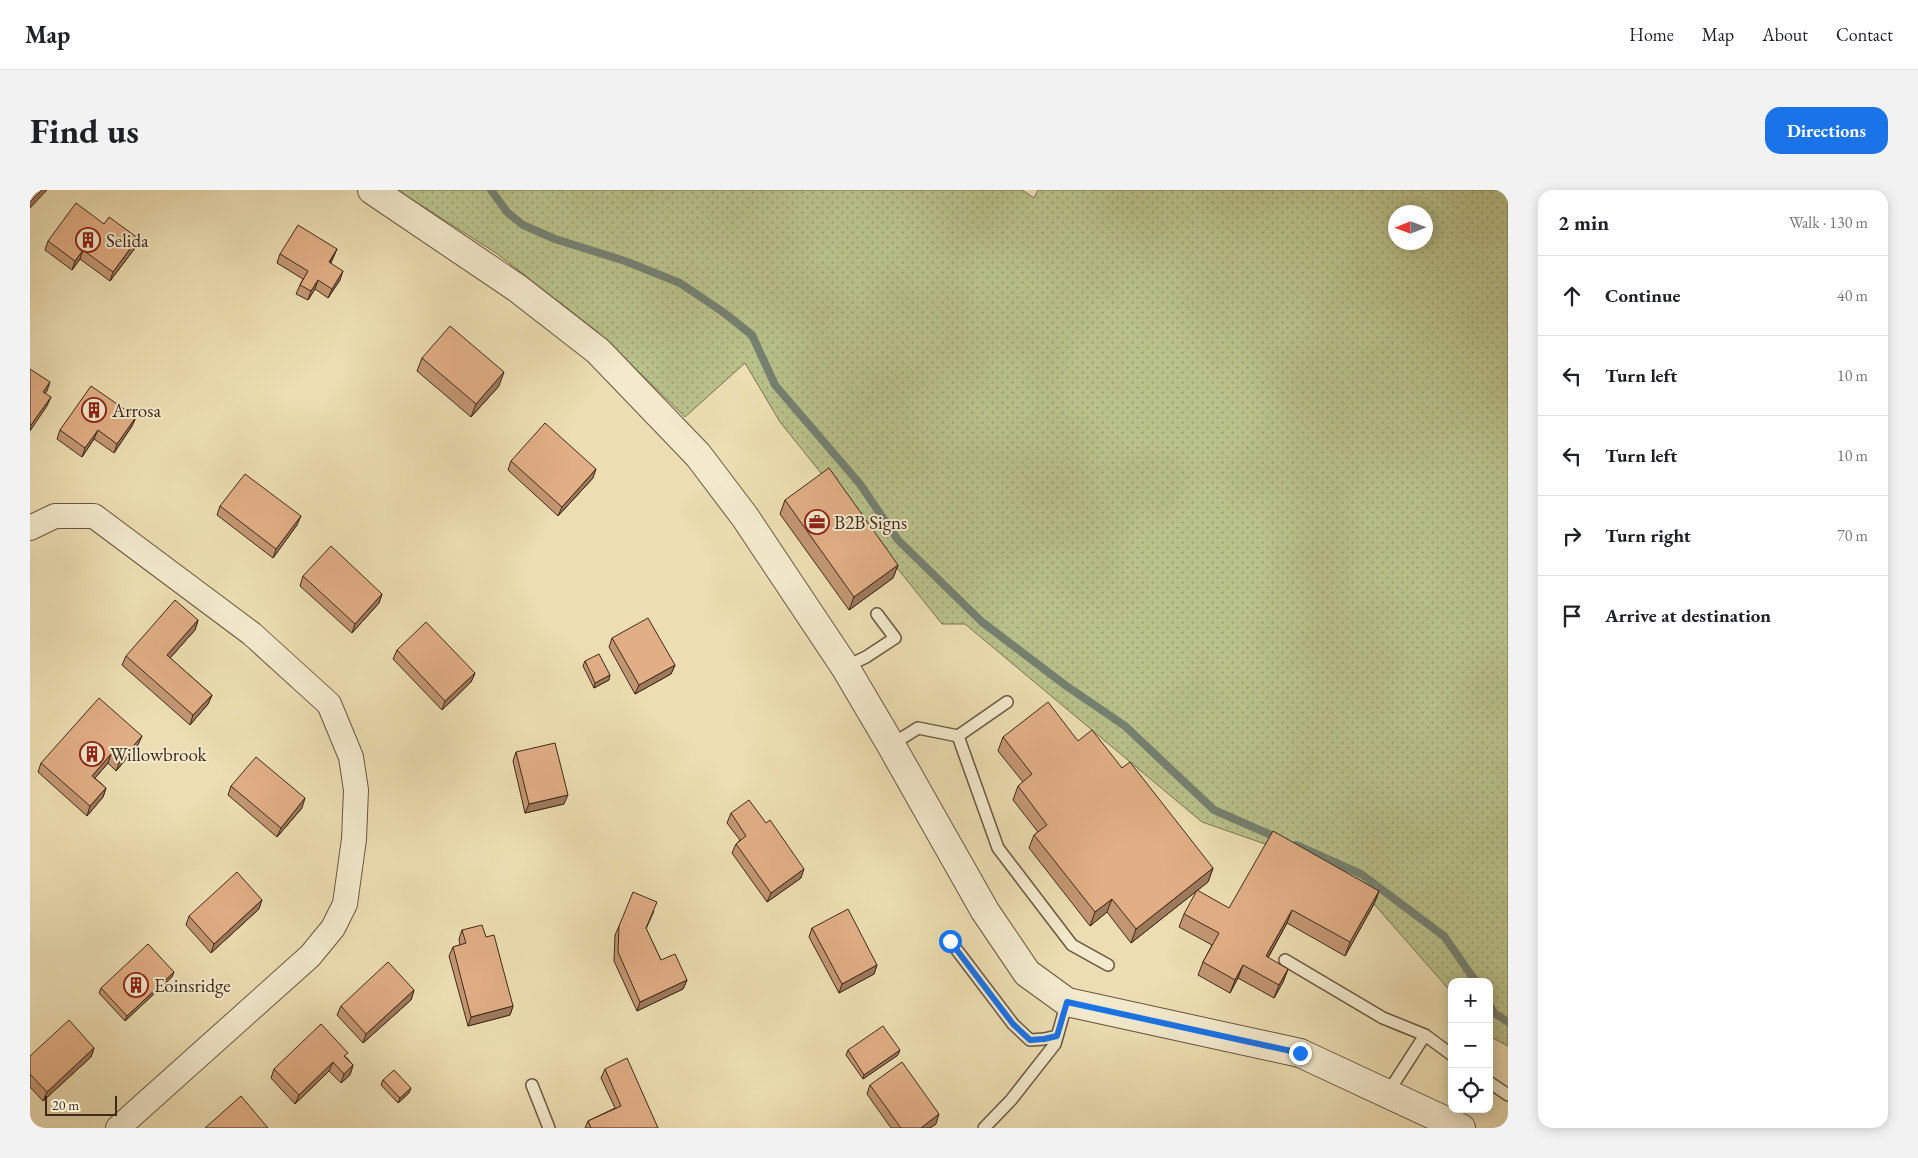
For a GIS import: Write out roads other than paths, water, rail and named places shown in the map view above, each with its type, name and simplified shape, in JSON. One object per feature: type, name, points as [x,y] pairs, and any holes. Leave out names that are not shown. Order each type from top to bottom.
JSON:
[{"type":"street","points":[[372,190],[517,288],[598,351],[698,455],[745,517],[844,667],[891,745],[985,911],[1027,973],[1067,1002],[1300,1053],[1460,1128]]},
{"type":"street","points":[[30,528],[55,516],[94,516],[252,634],[329,704],[351,757],[356,790],[354,839],[345,904],[333,928],[310,956],[118,1128]]},
{"type":"lane","points":[[844,667],[866,657],[894,638],[877,614]]},
{"type":"lane","points":[[891,745],[918,728],[958,736],[1008,702]]},
{"type":"lane","points":[[958,736],[998,848],[1072,945],[1108,966]]},
{"type":"lane","points":[[950,941],[1013,1024],[1030,1040],[1057,1036]]},
{"type":"lane","points":[[1285,960],[1382,1018],[1425,1035],[1448,1052]]},
{"type":"lane","points":[[984,1128],[1011,1100],[1055,1044],[1067,1002]]},
{"type":"lane","points":[[1387,1094],[1425,1035]]},
{"type":"lane","points":[[532,1085],[549,1128]]},
{"type":"lane","points":[[1493,1085],[1508,1095]]},
{"type":"waterway","points":[[491,190],[507,212],[523,225],[555,239],[625,261],[680,283],[723,312],[752,335],[775,385],[860,484],[898,540],[982,622],[1065,685],[1125,726],[1214,810],[1278,838]]},
{"type":"waterway","points":[[1296,845],[1361,874],[1444,936],[1473,978]]},
{"type":"waterway","points":[[1493,1011],[1508,1022]]},
{"type":"place","name":"Selida","points":[[88,240]]},
{"type":"place","name":"Arrosa","points":[[94,410]]},
{"type":"place","name":"B2B Signs","points":[[817,522]]},
{"type":"place","name":"Willowbrook","points":[[92,754]]},
{"type":"place","name":"Eoinsridge","points":[[136,985]]}]
